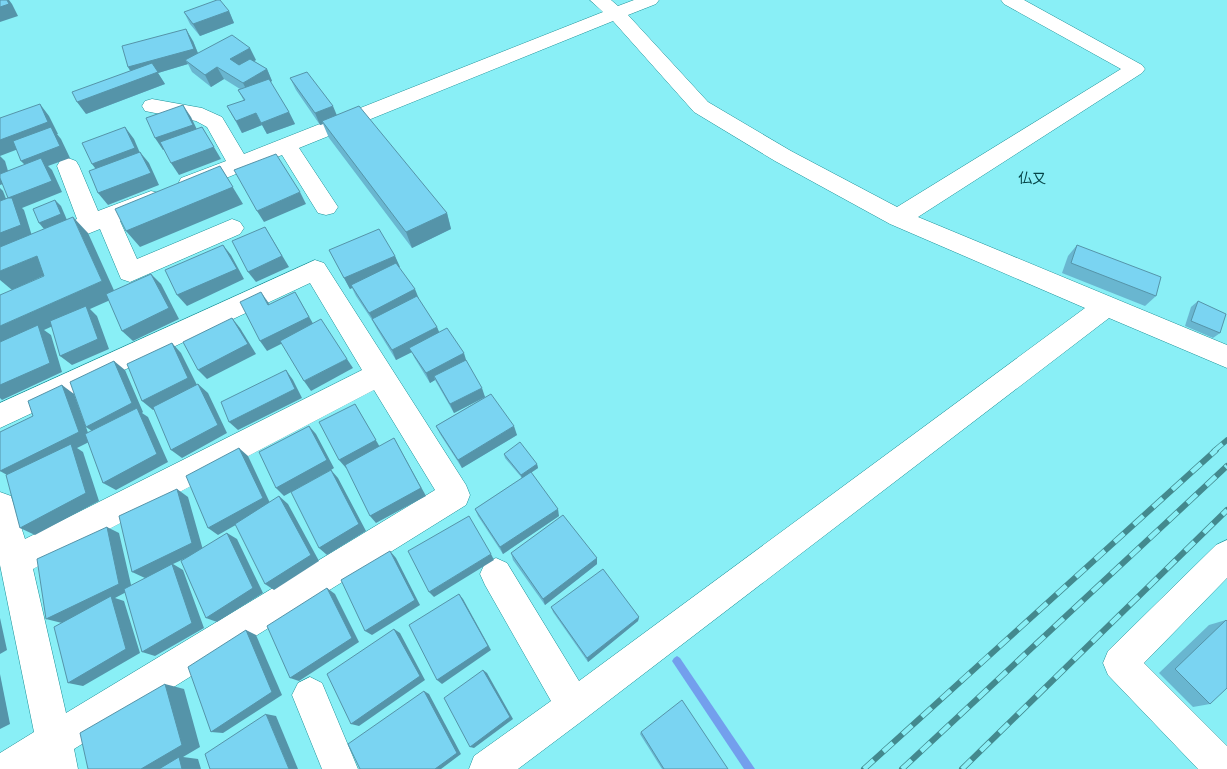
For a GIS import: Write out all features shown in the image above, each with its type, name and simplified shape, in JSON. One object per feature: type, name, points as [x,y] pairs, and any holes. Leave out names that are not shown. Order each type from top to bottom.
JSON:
[{"type":"street","points":[[599,0],[616,13],[701,107],[783,156],[898,218],[1227,357]]},
{"type":"street","points":[[0,260],[650,0]]},
{"type":"street","points":[[898,218],[1135,69],[1010,0]]},
{"type":"street","points":[[152,106],[202,115],[215,122],[239,164]]},
{"type":"street","points":[[286,145],[326,207]]},
{"type":"street","points":[[68,166],[130,272],[232,228]]},
{"type":"street","points":[[0,416],[315,270],[455,495],[56,755],[8,769]]},
{"type":"street","points":[[487,769],[574,706],[1105,307]]},
{"type":"street","points":[[15,561],[379,374]]},
{"type":"street","points":[[0,506],[15,561],[56,755]]},
{"type":"street","points":[[1224,769],[1120,663],[1227,556]]},
{"type":"street","points":[[496,574],[574,706]]},
{"type":"street","points":[[310,695],[340,769]]},
{"type":"building","points":[[0,0],[7,0],[9,4],[0,7]]},
{"type":"building","points":[[220,0],[229,11],[193,24],[184,12]]},
{"type":"building","points":[[186,29],[194,49],[128,67],[122,46]]},
{"type":"building","points":[[232,35],[250,48],[230,59],[239,65],[250,59],[267,69],[243,83],[217,67],[205,75],[185,60]]},
{"type":"building","points":[[152,63],[158,72],[77,102],[72,92]]},
{"type":"building","points":[[307,72],[333,106],[315,113],[290,78]]},
{"type":"building","points":[[269,79],[289,112],[261,123],[256,113],[236,121],[227,106],[245,100],[238,90]]},
{"type":"building","points":[[40,104],[48,122],[0,140],[0,118]]},
{"type":"building","points":[[183,105],[193,125],[155,138],[146,118]]},
{"type":"building","points":[[359,106],[447,213],[406,232],[322,121]]},
{"type":"building","points":[[51,127],[60,146],[21,161],[13,141]]},
{"type":"building","points":[[125,127],[135,148],[92,164],[82,143]]},
{"type":"building","points":[[202,127],[214,147],[171,163],[160,142]]},
{"type":"building","points":[[140,152],[151,173],[98,193],[89,171]]},
{"type":"building","points":[[276,154],[300,192],[257,211],[234,170]]},
{"type":"building","points":[[41,158],[52,181],[8,198],[0,174]]},
{"type":"building","points":[[220,166],[233,187],[126,231],[115,209]]},
{"type":"building","points":[[12,198],[21,225],[0,233],[0,201]]},
{"type":"building","points":[[55,200],[61,214],[39,223],[33,209]]},
{"type":"building","points":[[73,217],[102,281],[0,326],[0,295],[44,276],[37,256],[0,271],[0,247]]},
{"type":"building","points":[[265,227],[282,256],[248,272],[232,241]]},
{"type":"building","points":[[379,229],[395,256],[344,278],[329,250]]},
{"type":"building","points":[[223,245],[237,269],[177,295],[165,270]]},
{"type":"building","points":[[1077,245],[1161,277],[1156,296],[1071,263]]},
{"type":"building","points":[[396,263],[415,289],[369,313],[351,285]]},
{"type":"building","points":[[151,274],[169,308],[122,331],[106,294]]},
{"type":"building","points":[[261,292],[268,305],[295,292],[309,317],[260,341],[240,302]]},
{"type":"building","points":[[417,296],[437,327],[392,350],[372,319]]},
{"type":"building","points":[[1198,301],[1226,314],[1220,333],[1191,321]]},
{"type":"building","points":[[86,306],[98,339],[60,356],[50,321]]},
{"type":"building","points":[[232,318],[248,344],[198,370],[183,342]]},
{"type":"building","points":[[321,319],[347,359],[304,381],[280,341]]},
{"type":"building","points":[[38,325],[50,363],[0,385],[0,342]]},
{"type":"building","points":[[447,328],[464,353],[426,373],[409,348]]},
{"type":"building","points":[[172,343],[188,378],[142,401],[127,364]]},
{"type":"building","points":[[466,360],[482,388],[450,404],[434,376]]},
{"type":"building","points":[[114,361],[132,403],[86,427],[70,382]]},
{"type":"building","points":[[286,370],[295,389],[229,422],[221,402]]},
{"type":"building","points":[[198,384],[218,425],[171,450],[153,407]]},
{"type":"building","points":[[62,385],[79,432],[0,471],[0,432],[33,416],[28,401]]},
{"type":"building","points":[[491,394],[514,426],[458,460],[436,426]]},
{"type":"building","points":[[355,404],[376,440],[339,460],[319,422]]},
{"type":"building","points":[[137,408],[157,454],[103,483],[85,434]]},
{"type":"building","points":[[309,426],[327,460],[276,488],[259,452]]},
{"type":"building","points":[[394,438],[421,488],[370,516],[345,465]]},
{"type":"building","points":[[520,442],[537,464],[521,475],[504,454]]},
{"type":"building","points":[[71,444],[86,493],[20,528],[6,475]]},
{"type":"building","points":[[239,448],[263,498],[208,528],[186,476]]},
{"type":"building","points":[[331,470],[359,524],[319,548],[291,492]]},
{"type":"building","points":[[531,472],[558,509],[500,547],[475,509]]},
{"type":"building","points":[[177,489],[192,543],[132,572],[119,516]]},
{"type":"building","points":[[279,496],[311,555],[265,584],[235,524]]},
{"type":"building","points":[[563,515],[597,558],[543,599],[511,553]]},
{"type":"building","points":[[469,516],[491,554],[429,592],[408,551]]},
{"type":"building","points":[[107,527],[119,584],[46,619],[37,559]]},
{"type":"building","points":[[227,533],[253,588],[206,618],[181,561]]},
{"type":"building","points":[[390,551],[415,600],[365,631],[341,580]]},
{"type":"building","points":[[172,564],[192,623],[142,652],[124,589]]},
{"type":"building","points":[[603,569],[639,617],[587,658],[551,607]]},
{"type":"building","points":[[327,588],[352,638],[290,678],[267,626]]},
{"type":"building","points":[[459,594],[488,646],[437,680],[409,625]]},
{"type":"building","points":[[111,596],[126,649],[68,683],[54,627]]},
{"type":"building","points":[[1226,620],[1227,688],[1210,704],[1175,669]]},
{"type":"building","points":[[394,629],[420,676],[351,724],[327,674]]},
{"type":"building","points":[[246,630],[272,692],[211,732],[188,667]]},
{"type":"building","points":[[483,670],[510,717],[470,747],[444,698]]},
{"type":"building","points":[[165,684],[182,745],[141,769],[88,769],[80,733]]},
{"type":"building","points":[[424,691],[457,753],[435,769],[360,769],[348,744]]},
{"type":"building","points":[[682,700],[728,769],[664,769],[641,732]]},
{"type":"building","points":[[266,714],[289,769],[210,769],[205,754]]},
{"type":"building","points":[[179,757],[182,769],[159,769]]},
{"type":"waterway","points":[[677,661],[750,769]]},
{"type":"railway","points":[[1214,451],[1227,440]]},
{"type":"railway","points":[[864,769],[1216,450]]},
{"type":"railway","points":[[902,769],[1227,466]]},
{"type":"railway","points":[[962,769],[1227,510]]},
{"type":"district","name":"仏又","points":[[1032,178]]}]
